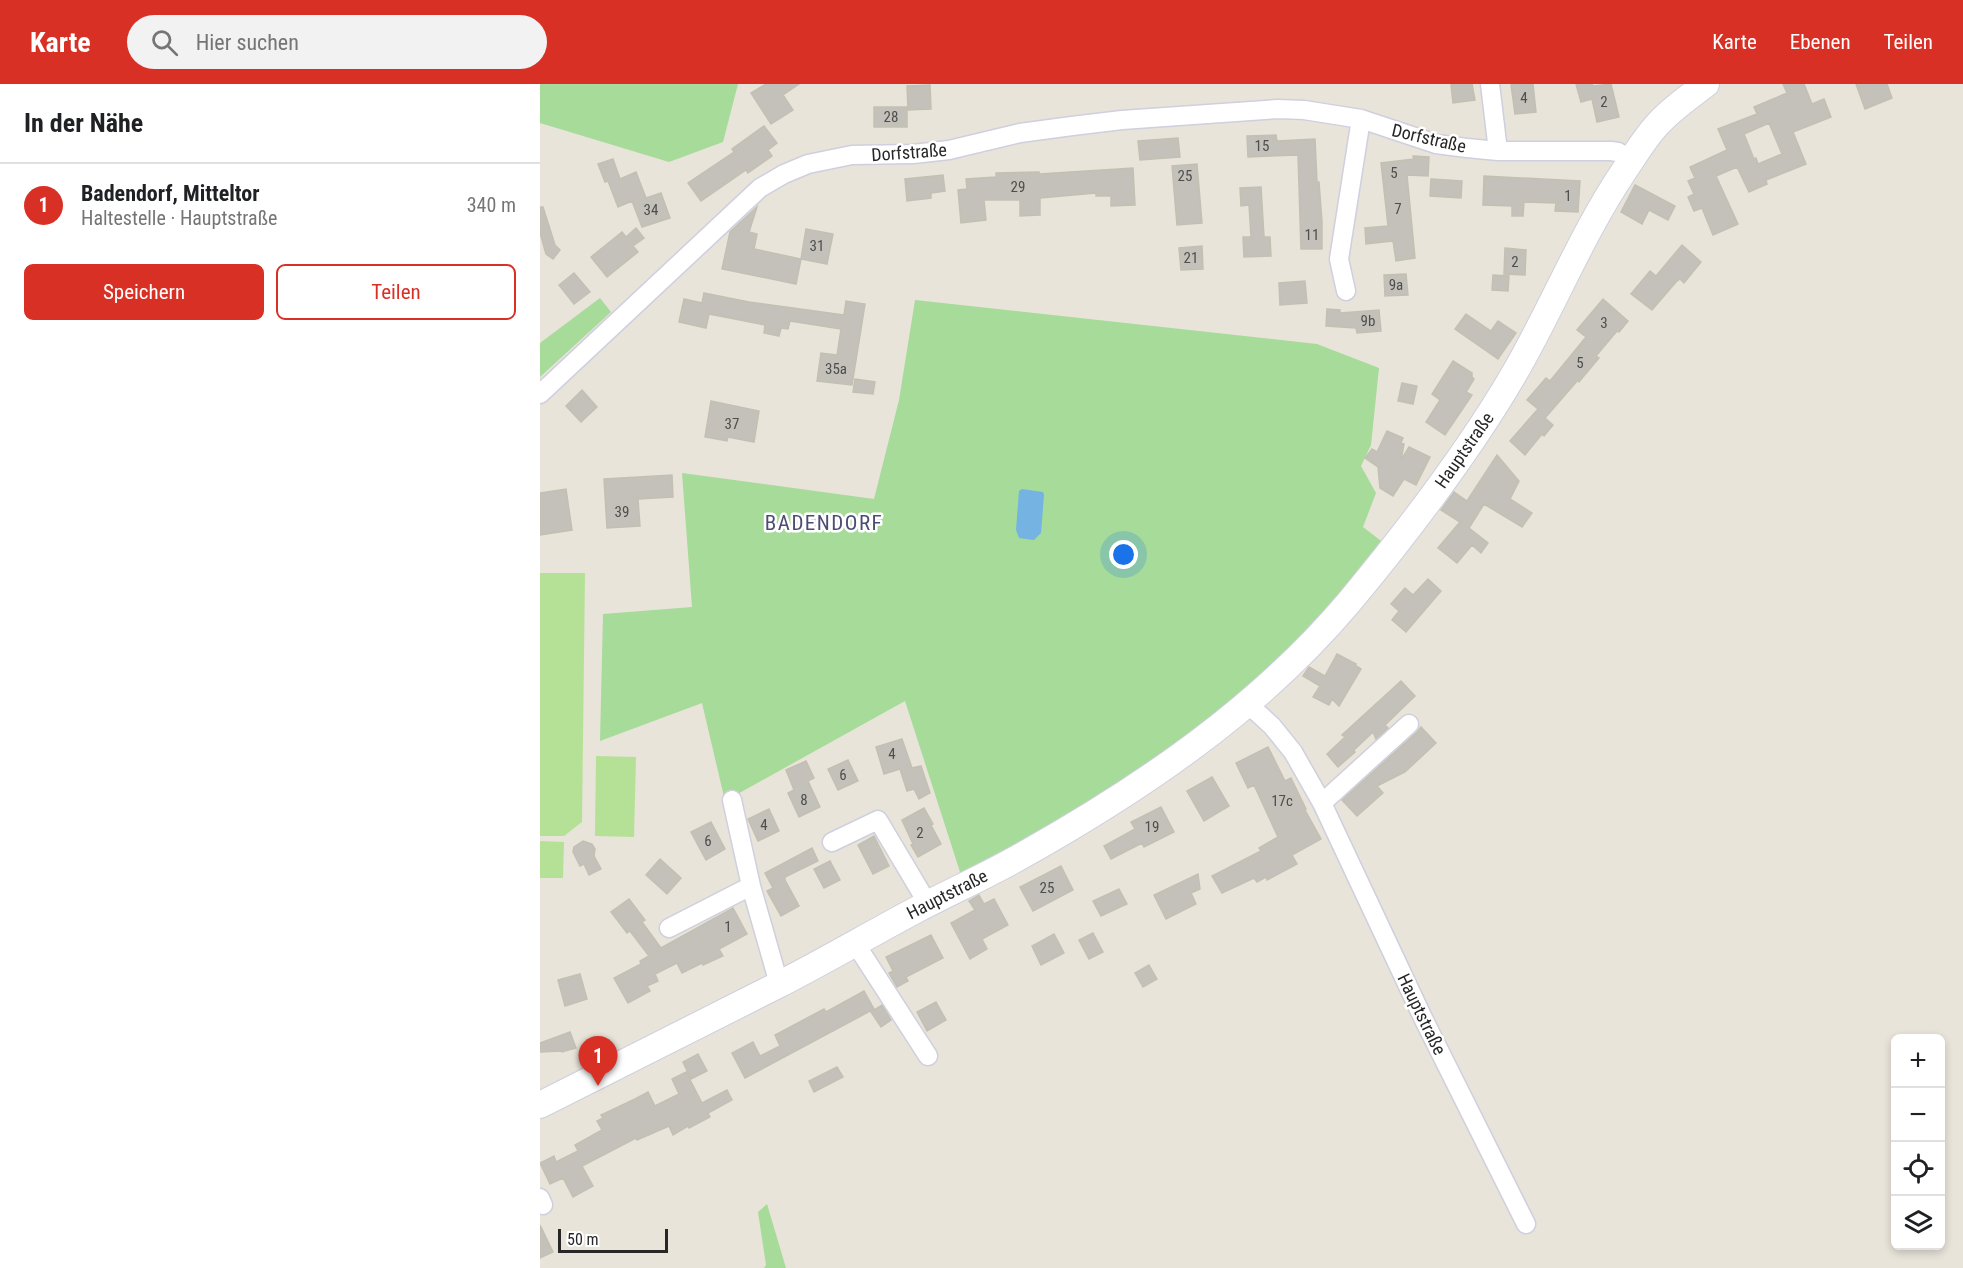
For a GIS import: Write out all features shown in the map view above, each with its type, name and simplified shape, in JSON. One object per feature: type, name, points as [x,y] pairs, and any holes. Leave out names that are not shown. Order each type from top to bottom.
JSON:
[{"type":"main road","name":"Hauptstraße","points":[[540,1105],[779,984],[1021,856],[1102,810],[1193,747],[1248,704],[1309,646],[1348,604],[1400,538],[1481,427],[1544,321],[1581,244],[1631,160],[1659,123],[1706,84]]},
{"type":"street","points":[[1490,84],[1498,151]]},
{"type":"street","name":"Dorfstraße","points":[[540,394],[760,188],[808,164],[852,154],[913,154],[949,150],[1020,133],[1122,120],[1278,109],[1304,110],[1361,119],[1436,144],[1498,151],[1611,151],[1631,160]]},
{"type":"street","points":[[1346,291],[1340,259],[1361,119]]},
{"type":"street","name":"Hauptstraße","points":[[1248,704],[1272,726],[1293,752],[1322,803],[1423,1018],[1526,1224]]},
{"type":"street","points":[[1322,803],[1409,724]]},
{"type":"street","points":[[732,800],[751,886],[779,984]]},
{"type":"street","points":[[832,842],[878,820],[928,904]]},
{"type":"street","points":[[669,928],[751,886]]},
{"type":"street","points":[[855,943],[928,1056]]},
{"type":"green space","points":[[540,84],[738,84],[723,142],[669,162],[540,123]]},
{"type":"green space","points":[[600,298],[611,312],[540,377],[540,343]]},
{"type":"green space","points":[[915,300],[1317,344],[1379,368],[1371,445],[1361,466],[1376,493],[1363,527],[1385,544],[1340,597],[1242,697],[1096,802],[961,875],[905,701],[725,801],[702,703],[600,741],[603,614],[692,607],[682,473],[874,499],[899,400]]},
{"type":"green space","points":[[540,573],[585,573],[582,822],[564,836],[540,836]]},
{"type":"green space","points":[[596,756],[636,757],[634,837],[595,836]]},
{"type":"green space","points":[[540,841],[564,842],[563,878],[540,878]]},
{"type":"green space","points":[[767,1204],[786,1268],[764,1268],[766,1265],[758,1212]]},
{"type":"water","points":[[1022,489],[1043,492],[1044,495],[1041,533],[1034,540],[1019,538],[1016,530],[1019,491]]},
{"type":"building","points":[[766,84],[799,84],[783,95],[793,110],[771,124],[751,93]]},
{"type":"building","points":[[1451,84],[1472,84],[1475,100],[1453,103]]},
{"type":"building","points":[[1533,84],[1536,112],[1515,114],[1511,85]]},
{"type":"building","points":[[1576,84],[1592,84],[1593,86],[1611,84],[1619,117],[1597,122],[1592,99],[1581,102]]},
{"type":"building","points":[[1783,84],[1804,84],[1812,104],[1824,99],[1831,117],[1793,132],[1806,164],[1766,180],[1767,184],[1749,192],[1737,167],[1716,176],[1738,224],[1713,235],[1702,208],[1694,211],[1688,197],[1694,194],[1688,181],[1695,178],[1690,167],[1727,150],[1718,129],[1757,114],[1754,107],[1787,93]],"holes":[[[1769,123],[1782,154],[1758,164],[1744,134]]]},
{"type":"building","points":[[1856,84],[1887,84],[1892,98],[1865,109]]},
{"type":"building","points":[[930,85],[931,109],[908,110],[907,86]]},
{"type":"building","points":[[874,107],[907,107],[907,127],[874,127]]},
{"type":"building","points":[[764,126],[777,143],[768,150],[772,156],[748,173],[746,170],[701,201],[688,183],[734,152],[732,149]]},
{"type":"building","points":[[1276,135],[1277,141],[1315,139],[1322,249],[1301,249],[1298,155],[1248,157],[1247,136]]},
{"type":"building","points":[[1178,138],[1180,157],[1140,160],[1138,141]]},
{"type":"building","points":[[1413,156],[1429,157],[1428,176],[1407,175],[1415,258],[1396,261],[1393,241],[1366,244],[1365,228],[1388,226],[1381,163],[1414,159]]},
{"type":"building","points":[[613,159],[620,179],[636,172],[646,198],[661,193],[670,218],[642,227],[632,201],[618,207],[608,181],[605,182],[598,164]]},
{"type":"building","points":[[1197,164],[1202,223],[1177,225],[1172,166]]},
{"type":"building","points":[[1133,168],[1135,205],[1111,206],[1111,196],[1096,196],[1096,193],[1040,198],[1040,215],[1020,216],[1020,200],[984,200],[986,220],[961,223],[958,190],[967,189],[966,179],[996,177],[996,173],[1039,172],[1039,174]]},
{"type":"building","points":[[943,175],[945,191],[931,193],[931,198],[907,201],[905,179]]},
{"type":"building","points":[[1484,176],[1580,181],[1578,212],[1555,211],[1556,203],[1524,202],[1523,216],[1512,216],[1512,206],[1483,205]]},
{"type":"building","points":[[1431,179],[1462,181],[1461,198],[1430,196]]},
{"type":"building","points":[[1635,185],[1675,206],[1668,220],[1649,210],[1642,224],[1621,212]]},
{"type":"building","points":[[1261,187],[1264,237],[1270,237],[1271,256],[1244,257],[1243,237],[1251,237],[1249,205],[1241,206],[1240,188]]},
{"type":"building","points":[[540,207],[543,207],[555,245],[560,250],[553,259],[546,254],[540,233]]},
{"type":"building","points":[[757,207],[749,232],[757,234],[754,249],[801,259],[796,284],[722,269],[730,232]]},
{"type":"building","points":[[636,228],[644,238],[633,246],[638,252],[607,277],[591,257],[622,232],[626,237]]},
{"type":"building","points":[[806,229],[833,234],[827,264],[801,259]]},
{"type":"building","points":[[1682,245],[1701,262],[1684,283],[1680,279],[1676,282],[1652,310],[1631,294],[1650,271],[1656,276]]},
{"type":"building","points":[[1202,246],[1203,269],[1181,270],[1179,248]]},
{"type":"building","points":[[1505,248],[1526,250],[1525,275],[1504,274]]},
{"type":"building","points":[[574,273],[590,292],[574,304],[559,285]]},
{"type":"building","points":[[1406,274],[1408,295],[1385,296],[1384,275]]},
{"type":"building","points":[[1493,275],[1509,276],[1508,291],[1492,290]]},
{"type":"building","points":[[1305,281],[1307,303],[1280,305],[1279,283]]},
{"type":"building","points":[[704,293],[749,302],[844,315],[846,301],[865,304],[852,385],[817,381],[821,353],[837,355],[841,329],[790,321],[788,329],[781,328],[779,336],[764,333],[765,325],[709,314],[706,328],[679,322],[684,299],[702,303]]},
{"type":"building","points":[[1603,299],[1628,321],[1596,356],[1599,358],[1579,382],[1578,380],[1545,418],[1553,425],[1544,436],[1542,434],[1525,455],[1510,441],[1538,409],[1527,400],[1546,378],[1550,381],[1586,337],[1577,330]]},
{"type":"building","points":[[1327,309],[1340,310],[1340,313],[1379,310],[1381,331],[1357,333],[1356,328],[1326,326]]},
{"type":"building","points":[[1466,314],[1491,331],[1498,321],[1516,333],[1498,359],[1455,329]]},
{"type":"building","points":[[1453,361],[1472,373],[1474,379],[1466,392],[1472,395],[1445,435],[1426,422],[1440,400],[1432,394]]},
{"type":"building","points":[[855,379],[875,382],[873,394],[853,392]]},
{"type":"building","points":[[1402,383],[1417,386],[1413,404],[1398,401]]},
{"type":"building","points":[[582,390],[597,407],[581,422],[566,406]]},
{"type":"building","points":[[711,401],[759,411],[754,442],[728,437],[727,441],[705,437]]},
{"type":"building","points":[[1387,431],[1403,438],[1401,460],[1409,447],[1430,457],[1416,485],[1404,479],[1393,496],[1380,488],[1378,467],[1365,458],[1372,449],[1377,452]]},
{"type":"building","points":[[1497,455],[1519,481],[1510,499],[1532,513],[1522,527],[1484,504],[1469,528],[1488,543],[1481,553],[1472,545],[1457,563],[1438,548],[1460,522],[1441,510],[1454,492],[1467,501]]},
{"type":"building","points":[[672,475],[673,497],[638,499],[640,526],[607,528],[604,479]]},
{"type":"building","points":[[566,489],[572,530],[540,535],[540,493]]},
{"type":"building","points":[[1428,579],[1441,591],[1406,632],[1392,620],[1399,611],[1391,604],[1405,588],[1413,595]]},
{"type":"building","points":[[1337,654],[1361,669],[1339,706],[1332,699],[1329,705],[1313,697],[1320,686],[1303,676],[1309,667],[1325,676]]},
{"type":"building","points":[[1401,681],[1415,696],[1385,725],[1388,728],[1376,739],[1373,732],[1338,767],[1327,754],[1345,737],[1342,735]]},
{"type":"building","points":[[1421,727],[1436,743],[1405,772],[1377,786],[1383,793],[1357,816],[1342,800]]},
{"type":"building","points":[[902,739],[912,768],[921,766],[930,793],[919,799],[914,789],[907,791],[900,769],[884,774],[876,747]]},
{"type":"building","points":[[1268,747],[1285,781],[1291,778],[1321,839],[1292,855],[1297,864],[1267,880],[1266,877],[1257,882],[1254,878],[1222,893],[1212,876],[1261,851],[1259,848],[1278,837],[1254,785],[1248,788],[1236,763]]},
{"type":"building","points":[[848,760],[858,781],[838,790],[828,769]]},
{"type":"building","points":[[806,761],[814,778],[808,781],[820,807],[799,817],[788,793],[794,790],[786,770]]},
{"type":"building","points":[[1212,777],[1229,806],[1204,821],[1187,791]]},
{"type":"building","points":[[1161,807],[1174,832],[1144,847],[1142,843],[1111,859],[1104,846],[1135,829],[1131,822]]},
{"type":"building","points":[[924,808],[941,844],[918,857],[902,820]]},
{"type":"building","points":[[769,809],[779,831],[758,841],[748,819]]},
{"type":"building","points":[[711,822],[725,849],[706,860],[691,832]]},
{"type":"building","points":[[874,836],[889,866],[873,874],[858,845]]},
{"type":"building","points":[[583,841],[592,844],[595,849],[594,856],[601,869],[589,875],[584,864],[580,866],[573,852],[574,847]]},
{"type":"building","points":[[812,848],[818,861],[785,877],[799,906],[781,916],[767,891],[773,888],[765,873]]},
{"type":"building","points":[[660,859],[681,878],[667,894],[646,875]]},
{"type":"building","points":[[830,861],[840,880],[824,888],[814,869]]},
{"type":"building","points":[[1061,866],[1073,890],[1033,911],[1020,887]]},
{"type":"building","points":[[1198,874],[1200,889],[1191,893],[1196,904],[1166,919],[1154,895]]},
{"type":"building","points":[[1119,889],[1127,904],[1101,916],[1093,901]]},
{"type":"building","points":[[979,895],[984,904],[994,899],[1008,925],[982,939],[987,949],[970,959],[951,923],[975,910],[969,901]]},
{"type":"building","points":[[629,899],[645,920],[642,922],[661,948],[733,908],[747,934],[719,949],[723,956],[703,965],[702,963],[682,973],[677,963],[655,974],[658,981],[647,986],[650,991],[628,1003],[614,978],[641,964],[640,961],[649,956],[630,931],[627,933],[611,912]]},
{"type":"building","points":[[1093,933],[1103,952],[1089,959],[1079,940]]},
{"type":"building","points":[[1054,934],[1064,953],[1041,965],[1032,946]]},
{"type":"building","points":[[931,935],[943,958],[906,977],[908,981],[897,987],[889,973],[893,971],[886,957]]},
{"type":"building","points":[[1149,965],[1157,979],[1143,987],[1135,973]]},
{"type":"building","points":[[580,974],[587,999],[565,1006],[558,980]]},
{"type":"building","points":[[864,991],[874,1009],[745,1078],[732,1053],[753,1042],[760,1056],[780,1046],[775,1035],[824,1009],[826,1012]]},
{"type":"building","points":[[936,1002],[946,1020],[927,1031],[917,1012]]},
{"type":"building","points":[[882,1005],[891,1020],[881,1027],[871,1012]]},
{"type":"building","points":[[570,1032],[576,1048],[562,1052],[540,1052],[540,1043]]},
{"type":"building","points":[[698,1054],[707,1071],[691,1079],[683,1062]]},
{"type":"building","points":[[837,1067],[843,1077],[814,1092],[809,1081]]},
{"type":"building","points":[[686,1072],[702,1103],[727,1090],[732,1100],[708,1113],[710,1117],[689,1128],[688,1126],[673,1135],[669,1126],[637,1140],[636,1138],[582,1166],[593,1186],[573,1197],[563,1178],[550,1184],[540,1163],[554,1156],[556,1162],[578,1151],[575,1145],[602,1130],[597,1121],[603,1118],[601,1115],[648,1092],[655,1106],[679,1094],[672,1079]]},
{"type":"building","points":[[540,1225],[553,1252],[540,1258]]},
{"type":"place","name":"Badendorf, Mitteltor","points":[[598,1086]]},
{"type":"district","name":"BADENDORF","points":[[824,523]]}]
